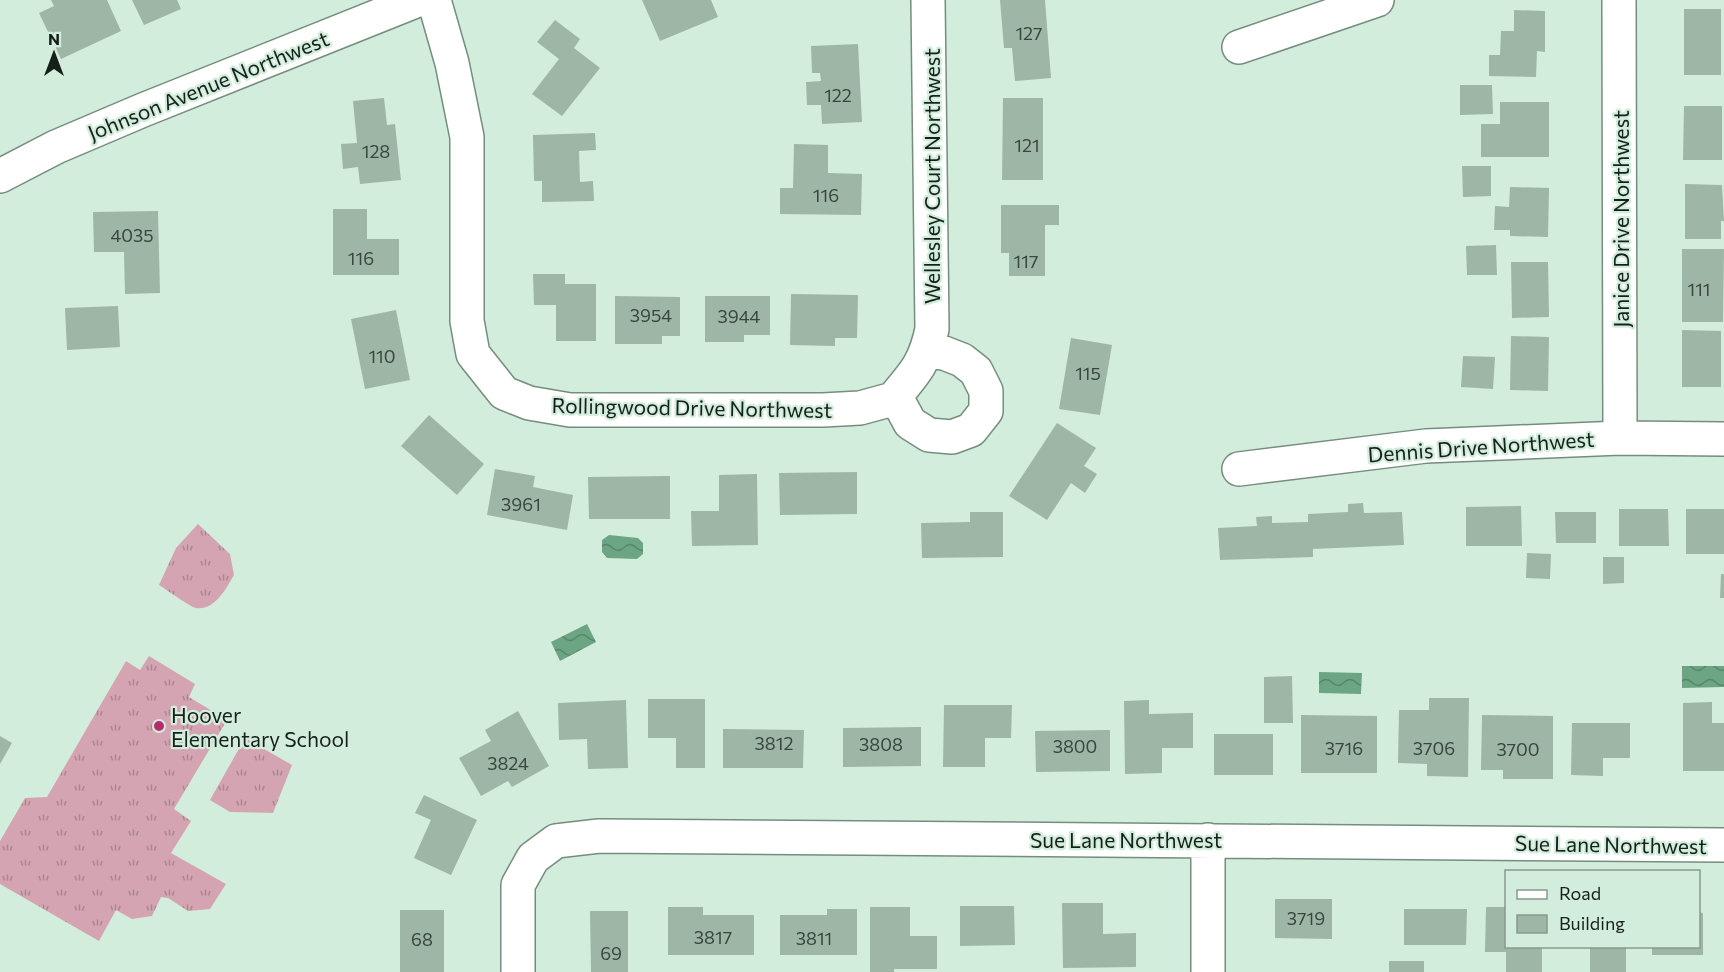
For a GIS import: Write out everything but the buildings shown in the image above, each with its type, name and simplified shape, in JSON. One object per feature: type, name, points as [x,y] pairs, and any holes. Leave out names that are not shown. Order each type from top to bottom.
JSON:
[{"type":"street","name":"Johnson Avenue Northwest","points":[[0,176],[56,147],[121,119],[418,0]]},
{"type":"street","name":"Rollingwood Drive Northwest","points":[[434,0],[453,63],[468,138],[467,321],[473,354],[504,393],[529,403],[570,410],[823,410],[860,408],[893,399]]},
{"type":"street","name":"Wellesley Court Northwest","points":[[893,399],[918,369],[927,351],[932,329],[928,0]]},
{"type":"street","points":[[1239,47],[1377,0]]},
{"type":"street","name":"Janice Drive Northwest","points":[[1619,0],[1620,438]]},
{"type":"street","points":[[893,399],[902,408],[910,423],[929,435],[952,437],[971,430],[986,411],[986,391],[976,371],[962,360],[944,353],[927,351]]},
{"type":"street","name":"Dennis Drive Northwest","points":[[1239,469],[1426,446],[1620,438],[1724,439]]},
{"type":"street","name":"Sue Lane Northwest","points":[[518,972],[518,885],[533,858],[556,841],[599,836],[1724,844]]},
{"type":"street","points":[[1208,840],[1208,972]]},
{"type":"green space","points":[[198,524],[230,554],[234,575],[220,597],[203,608],[193,607],[159,585],[176,548]]},
{"type":"green space","points":[[149,656],[195,684],[189,697],[227,720],[174,809],[191,821],[171,853],[226,884],[210,909],[188,911],[168,898],[161,897],[152,916],[132,919],[116,910],[99,941],[0,884],[0,841],[25,798],[47,797],[126,661],[140,670]]},
{"type":"green space","points":[[245,738],[292,765],[273,813],[230,812],[210,800]]},
{"type":"water","points":[[609,535],[638,538],[643,543],[643,554],[637,559],[607,558],[602,552],[602,540]]},
{"type":"water","points":[[587,624],[596,642],[560,661],[551,642]]},
{"type":"water","points":[[1682,666],[1724,666],[1724,687],[1682,688]]},
{"type":"water","points":[[1319,672],[1362,673],[1361,694],[1319,693]]},
{"type":"place","name":"Hoover Elementary School","points":[[159,726]]}]
